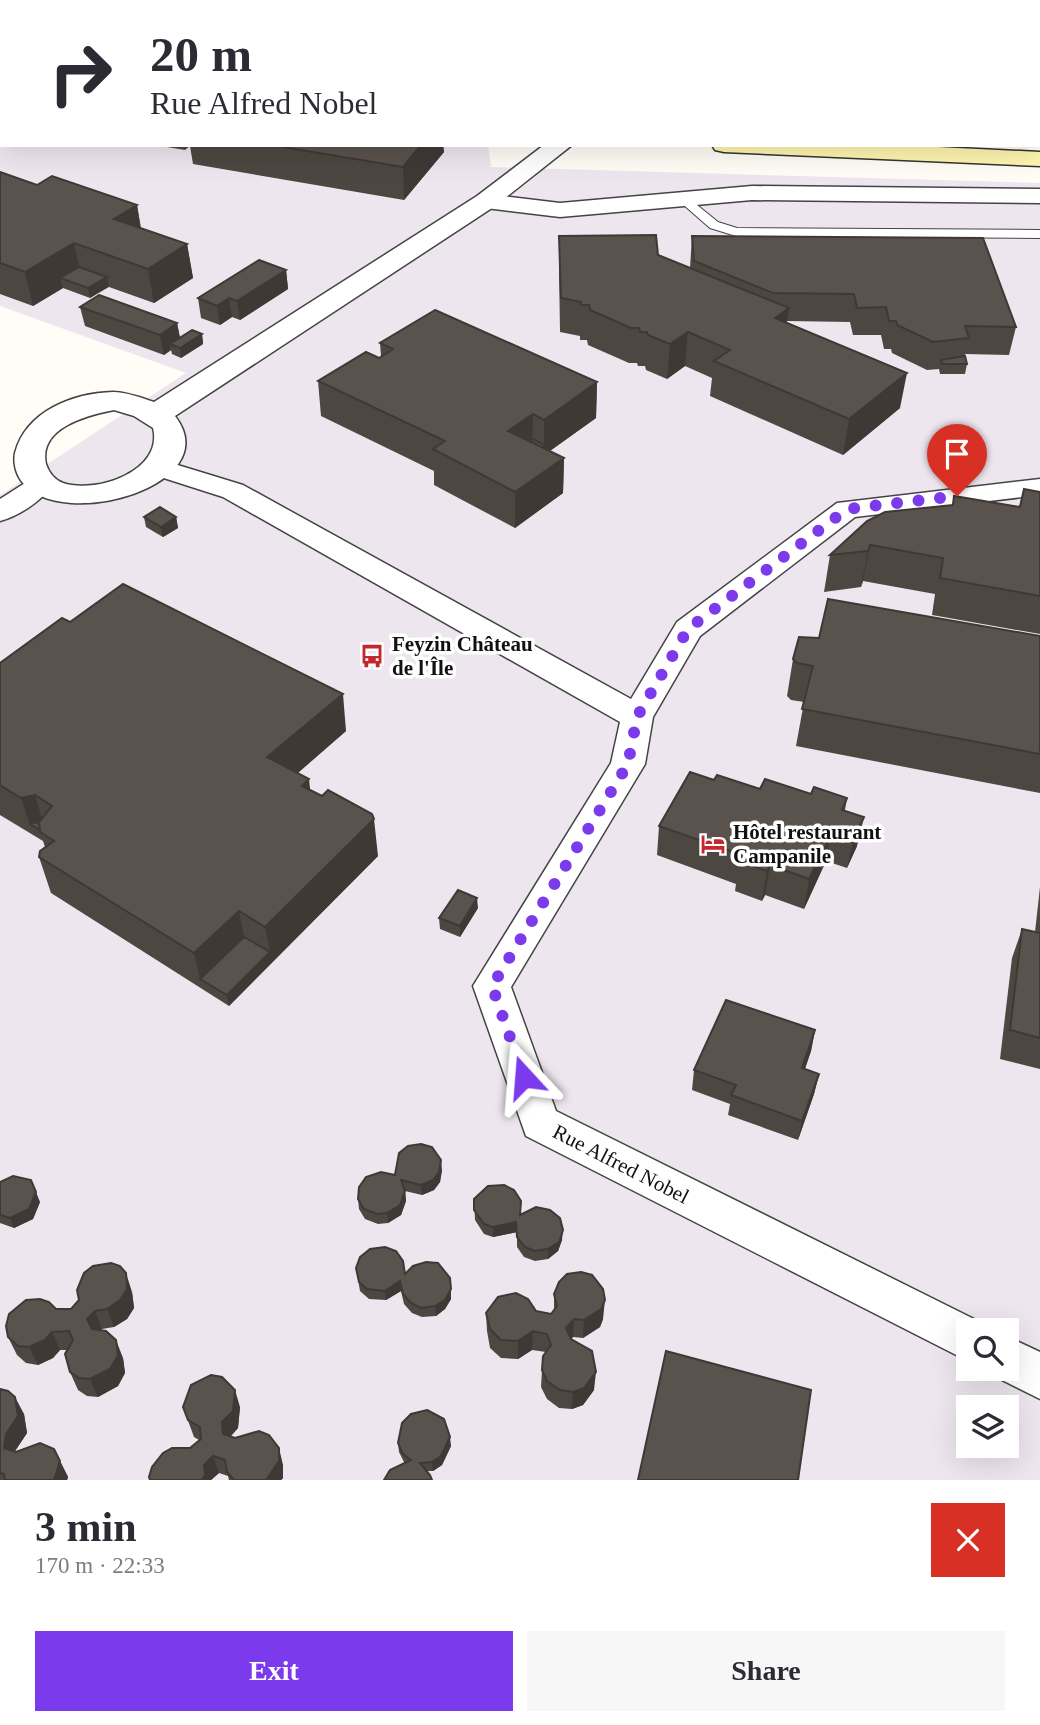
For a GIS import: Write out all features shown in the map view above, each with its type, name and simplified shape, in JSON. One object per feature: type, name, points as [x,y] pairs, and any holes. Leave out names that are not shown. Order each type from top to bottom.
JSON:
[{"type":"main road","points":[[769,147],[1040,159]]},
{"type":"street","points":[[157,414],[486,201],[557,147]]},
{"type":"street","points":[[486,201],[560,210],[765,192],[1040,196]]},
{"type":"street","points":[[114,401],[138,405],[157,414],[168,425],[172,439],[169,453],[158,467],[133,483],[100,493],[65,495],[34,489],[17,478],[8,463],[14,431],[61,407],[114,401]]},
{"type":"street","points":[[158,467],[233,491],[637,717],[688,629],[847,509],[1040,487]]},
{"type":"street","points":[[0,512],[34,489]]},
{"type":"street","name":"Rue Alfred Nobel","points":[[637,717],[628,764],[492,986],[540,1123],[956,1333]]},
{"type":"street","points":[[1019,1366],[1040,1376]]},
{"type":"lane","points":[[682,198],[714,225],[736,232],[1040,234]]},
{"type":"shaded area","points":[[0,147],[488,147],[491,167],[1040,183],[1040,1480],[0,1480],[0,495],[186,373],[0,306]]},
{"type":"building","points":[[283,147],[419,147],[403,167]]},
{"type":"building","points":[[0,172],[37,185],[52,176],[137,205],[114,219],[187,244],[148,269],[74,243],[25,272],[0,263]]},
{"type":"building","points":[[656,235],[658,255],[789,308],[775,318],[907,373],[849,419],[714,361],[730,350],[688,332],[670,344],[648,335],[647,332],[640,332],[639,328],[631,328],[590,310],[589,305],[561,298],[559,236]]},
{"type":"building","points":[[692,236],[983,238],[1016,327],[965,326],[969,338],[933,342],[897,325],[896,321],[889,321],[886,307],[857,308],[854,294],[773,293],[694,261]]},
{"type":"building","points":[[259,260],[286,270],[237,301],[229,298],[217,306],[198,298]]},
{"type":"building","points":[[79,267],[107,277],[88,288],[60,278]]},
{"type":"building","points":[[99,295],[177,323],[160,335],[80,307]]},
{"type":"building","points":[[435,310],[597,382],[544,420],[533,414],[508,431],[564,458],[515,492],[433,449],[445,441],[318,381],[366,352],[379,358],[393,349],[380,343]]},
{"type":"building","points":[[192,330],[202,334],[180,348],[170,344]]},
{"type":"building","points":[[965,356],[967,364],[942,364],[941,360]]},
{"type":"building","points":[[533,439],[544,445],[541,447],[530,441]]},
{"type":"building","points":[[1024,489],[1040,492],[1040,596],[940,578],[943,558],[870,545],[868,551],[830,555],[867,521],[885,512],[953,505],[954,496],[1020,507]]},
{"type":"building","points":[[160,507],[176,517],[161,527],[144,517]]},
{"type":"building","points":[[123,584],[343,694],[267,757],[309,779],[302,786],[322,796],[328,790],[372,814],[374,819],[265,927],[239,911],[194,953],[39,857],[40,851],[54,841],[40,832],[39,822],[52,806],[35,795],[21,798],[0,785],[0,663],[62,618],[70,622]]},
{"type":"building","points":[[828,599],[1040,636],[1040,754],[802,709],[813,666],[797,663],[793,659],[799,637],[819,638]]},
{"type":"building","points":[[690,772],[714,780],[717,775],[760,789],[765,779],[811,794],[814,787],[847,798],[842,810],[864,817],[854,838],[832,832],[809,879],[770,865],[767,871],[739,861],[742,855],[659,826]]},
{"type":"building","points":[[39,822],[40,830],[30,824]]},
{"type":"building","points":[[458,890],[477,898],[460,926],[439,918]]},
{"type":"building","points":[[1022,929],[1040,933],[1040,1038],[1010,1030]]},
{"type":"building","points":[[244,937],[270,952],[227,995],[200,979]]},
{"type":"building","points":[[726,1000],[815,1030],[802,1068],[819,1074],[802,1121],[731,1095],[736,1085],[694,1070]]},
{"type":"building","points":[[421,1144],[432,1147],[441,1160],[439,1172],[433,1180],[421,1185],[401,1180],[405,1191],[400,1205],[387,1213],[377,1214],[364,1209],[358,1199],[359,1187],[366,1177],[381,1172],[395,1175],[399,1153],[408,1146]]},
{"type":"building","points":[[13,1176],[31,1180],[36,1192],[29,1209],[10,1218],[0,1215],[0,1182]]},
{"type":"building","points":[[504,1185],[514,1190],[521,1201],[520,1215],[536,1207],[550,1210],[560,1218],[563,1230],[559,1242],[548,1249],[535,1251],[525,1247],[517,1237],[516,1222],[493,1227],[484,1224],[474,1210],[474,1199],[488,1186]]},
{"type":"building","points":[[385,1247],[396,1251],[403,1261],[405,1274],[413,1266],[426,1262],[438,1263],[450,1278],[451,1289],[445,1300],[435,1306],[421,1308],[411,1303],[403,1294],[400,1281],[385,1291],[367,1289],[359,1282],[356,1268],[360,1257],[370,1249]]},
{"type":"building","points":[[111,1263],[120,1266],[126,1273],[127,1289],[120,1300],[107,1309],[95,1311],[87,1319],[92,1329],[106,1331],[116,1340],[118,1355],[110,1369],[90,1379],[79,1378],[70,1372],[65,1354],[73,1340],[69,1331],[52,1332],[45,1340],[29,1347],[18,1346],[8,1337],[6,1326],[9,1314],[26,1300],[40,1299],[49,1302],[56,1309],[71,1309],[79,1300],[77,1290],[84,1273],[93,1266]]},
{"type":"building","points":[[581,1272],[592,1275],[603,1289],[605,1300],[601,1309],[584,1320],[574,1319],[566,1328],[571,1339],[592,1351],[596,1372],[584,1388],[573,1392],[560,1390],[547,1381],[542,1370],[543,1356],[551,1345],[547,1334],[533,1331],[518,1341],[501,1340],[490,1329],[486,1313],[498,1297],[516,1293],[528,1299],[536,1311],[551,1314],[557,1306],[554,1294],[559,1282],[567,1274]]},
{"type":"building","points":[[666,1351],[811,1390],[798,1480],[638,1480]]},
{"type":"building","points":[[211,1375],[222,1377],[235,1390],[233,1411],[222,1422],[223,1434],[235,1438],[259,1431],[269,1435],[279,1448],[279,1461],[266,1480],[234,1480],[227,1472],[225,1460],[213,1456],[204,1465],[205,1475],[202,1480],[150,1480],[152,1467],[163,1453],[172,1448],[190,1448],[201,1439],[200,1427],[188,1420],[183,1407],[191,1385]]},
{"type":"building","points":[[0,1389],[15,1397],[18,1416],[6,1434],[4,1448],[16,1452],[40,1443],[54,1449],[60,1461],[54,1480],[5,1480],[4,1474],[0,1473]]},
{"type":"building","points":[[427,1410],[444,1419],[450,1437],[441,1456],[432,1462],[420,1463],[432,1480],[384,1480],[390,1470],[411,1460],[403,1454],[398,1443],[402,1423],[411,1414]]},
{"type":"place","name":"Feyzin Château de l'Île","points":[[372,656]]},
{"type":"place","name":"Hôtel restaurant Campanile","points":[[713,844]]},
{"type":"route","points":[[524,1077],[492,986],[628,764],[637,717],[688,629],[847,509],[957,496]]}]
